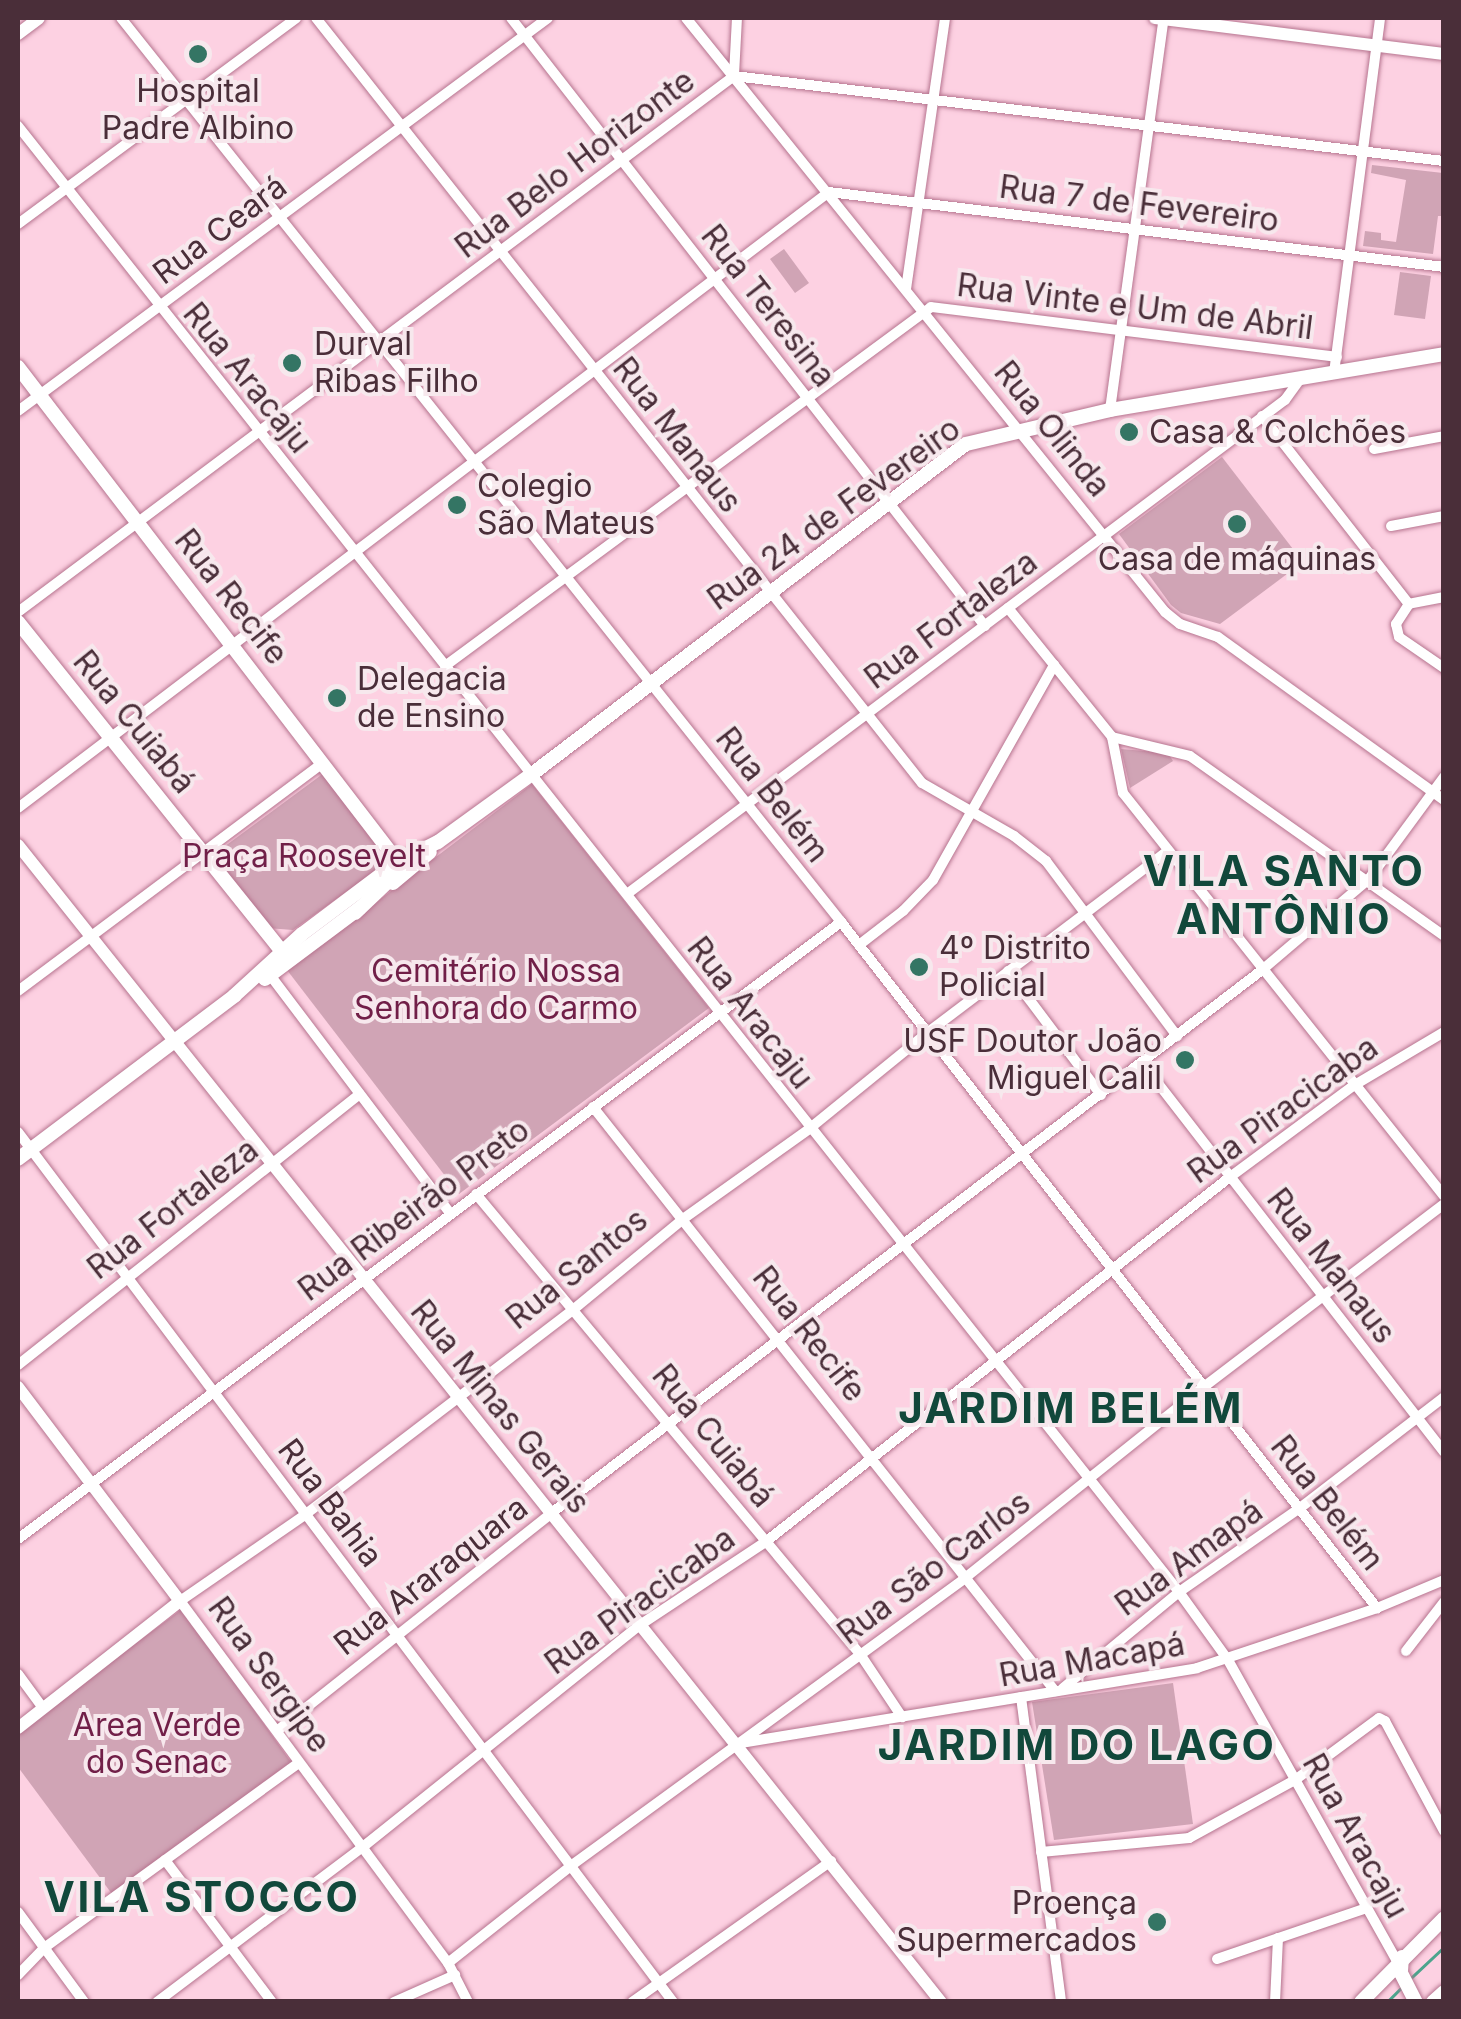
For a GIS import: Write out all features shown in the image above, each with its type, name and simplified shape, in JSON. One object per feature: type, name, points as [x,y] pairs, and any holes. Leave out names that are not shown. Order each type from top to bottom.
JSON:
[{"type":"main road","name":"Rua 24 de Fevereiro","points":[[234,996],[270,975],[354,913],[438,842],[966,444],[1110,410],[1444,354]]},
{"type":"main road","name":"Rua Recife","points":[[18,368],[235,645],[398,862]]},
{"type":"main road","name":"Rua Cuiabá","points":[[18,622],[268,935],[278,956]]},
{"type":"main road","name":"Rua 24 de Fevereiro","points":[[18,1159],[234,996],[302,934],[398,862],[438,842]]},
{"type":"main road","points":[[354,913],[395,875],[398,862]]},
{"type":"main road","points":[[268,935],[324,934]]},
{"type":"main road","points":[[270,975],[278,956]]},
{"type":"main road","points":[[1361,2002],[1444,1918]]},
{"type":"main road","points":[[1398,1968],[1416,1996],[1437,1998]]},
{"type":"street","points":[[18,34],[39,18]]},
{"type":"street","name":"Rua Belém","points":[[122,18],[652,682],[1377,1608]]},
{"type":"street","points":[[18,224],[296,18]]},
{"type":"street","name":"Rua Manaus","points":[[316,18],[865,716],[922,783],[1014,836],[1046,862],[1178,1036]]},
{"type":"street","name":"Rua Teresina","points":[[512,18],[985,626]]},
{"type":"street","name":"Rua Ceará","points":[[18,411],[548,18]]},
{"type":"street","name":"Rua Olinda","points":[[686,18],[1165,612],[1180,624],[1218,637],[1444,800]]},
{"type":"street","points":[[734,76],[737,18]]},
{"type":"street","points":[[906,289],[945,18]]},
{"type":"street","points":[[1156,18],[1444,54]]},
{"type":"street","points":[[1110,410],[1164,18]]},
{"type":"street","points":[[1334,373],[1380,18]]},
{"type":"street","name":"Rua Belo Horizonte","points":[[18,612],[734,76],[1444,161]]},
{"type":"street","name":"Rua Aracaju","points":[[18,126],[354,555],[627,894],[809,1130],[1179,1592],[1228,1660],[1398,1968]]},
{"type":"street","points":[[18,808],[476,464],[829,192]]},
{"type":"street","name":"Rua 7 de Fevereiro","points":[[829,192],[1444,266]]},
{"type":"street","name":"Rua Vinte e Um de Abril","points":[[446,666],[923,311],[944,307],[1336,357]]},
{"type":"street","name":"Rua Fortaleza","points":[[627,894],[1106,536],[1290,394],[1300,379]]},
{"type":"street","points":[[1262,416],[1408,604]]},
{"type":"street","points":[[1374,449],[1444,436]]},
{"type":"street","points":[[1391,526],[1444,516]]},
{"type":"street","points":[[1444,597],[1408,604],[1396,624],[1399,636],[1444,668]]},
{"type":"street","points":[[1008,608],[1112,737],[1123,794],[1444,1196]]},
{"type":"street","points":[[859,946],[903,911],[933,880],[1054,666]]},
{"type":"street","points":[[1112,737],[1190,756],[1444,936]]},
{"type":"street","points":[[18,991],[323,763]]},
{"type":"street","name":"Rua Araraquara","points":[[278,1730],[549,1514],[668,1427],[1262,970],[1368,879],[1444,777]]},
{"type":"street","name":"Rua Minas Gerais","points":[[18,845],[941,2002]]},
{"type":"street","name":"Rua Santos","points":[[18,1728],[180,1601],[306,1514],[574,1309],[684,1219],[809,1130],[927,1033],[1168,851]]},
{"type":"street","name":"Rua Ribeirão Preto","points":[[18,1539],[841,922]]},
{"type":"street","points":[[1008,971],[1101,1095]]},
{"type":"street","points":[[270,975],[450,1213]]},
{"type":"street","name":"Rua Piracicaba","points":[[157,2002],[364,1846],[640,1625],[764,1542],[1230,1176],[1353,1086],[1444,1032]]},
{"type":"street","name":"Rua Manaus","points":[[1143,1064],[1444,1452]]},
{"type":"street","name":"Rua Fortaleza","points":[[18,1365],[360,1094]]},
{"type":"street","name":"Rua Recife","points":[[593,1107],[1058,1690]]},
{"type":"street","name":"Rua Bahia","points":[[18,1132],[673,2002]]},
{"type":"street","name":"Rua Cuiabá","points":[[476,1194],[860,1654],[902,1716]]},
{"type":"street","name":"Rua São Carlos","points":[[448,1962],[572,1865],[965,1578],[1205,1386],[1444,1204]]},
{"type":"street","name":"Rua Sergipe","points":[[18,1386],[364,1846],[448,1962],[468,2002]]},
{"type":"street","name":"Rua Amapá","points":[[1058,1690],[1179,1592],[1300,1508],[1444,1397]]},
{"type":"street","name":"Rua Macapá","points":[[736,1744],[1228,1660],[1444,1580]]},
{"type":"street","points":[[1406,1651],[1444,1602]]},
{"type":"street","points":[[18,1674],[43,1708]]},
{"type":"street","points":[[1021,1697],[1061,2002]]},
{"type":"street","points":[[1041,1852],[1189,1838],[1296,1780],[1380,1718],[1385,1720],[1444,1831]]},
{"type":"street","points":[[18,1974],[44,1948],[300,1763]]},
{"type":"street","points":[[165,1860],[272,2002]]},
{"type":"street","points":[[632,2002],[831,1861]]},
{"type":"street","points":[[1217,1959],[1364,1908]]},
{"type":"street","points":[[18,1912],[84,2002]]},
{"type":"street","points":[[1275,2002],[1278,1938]]},
{"type":"street","points":[[394,2002],[454,1975]]},
{"type":"green space","points":[[1372,165],[1443,173],[1443,216],[1438,216],[1433,254],[1363,246],[1365,231],[1381,233],[1381,240],[1396,242],[1406,180],[1371,173]]},
{"type":"green space","points":[[784,249],[809,283],[795,293],[770,259]]},
{"type":"green space","points":[[1400,272],[1431,276],[1425,319],[1394,315]]},
{"type":"green space","points":[[1222,457],[1303,562],[1220,624],[1181,613],[1171,605],[1119,534]]},
{"type":"green space","points":[[1121,749],[1168,753],[1173,761],[1130,788]]},
{"type":"green space","name":"Praça Roosevelt","points":[[324,773],[391,860],[293,930],[267,928],[213,855]]},
{"type":"green space","name":"Cemitério Nossa Senhora do Carmo","points":[[532,784],[709,1008],[459,1194],[287,970]]},
{"type":"green space","name":"Area Verde do Senac","points":[[182,1609],[291,1762],[112,1894],[18,1767],[18,1731]]},
{"type":"green space","points":[[1173,1683],[1193,1824],[1054,1840],[1032,1702]]},
{"type":"waterway","points":[[1412,1977],[1444,1947]]},
{"type":"waterway","points":[[1387,2002],[1403,1986]]},
{"type":"place","name":"Hospital Padre Albino","points":[[198,54]]},
{"type":"place","name":"Durval Ribas Filho","points":[[292,363]]},
{"type":"place","name":"Casa & Colchões","points":[[1129,432]]},
{"type":"place","name":"Colegio São Mateus","points":[[457,505]]},
{"type":"place","name":"Casa de máquinas","points":[[1237,524]]},
{"type":"place","name":"Delegacia de Ensino","points":[[337,698]]},
{"type":"place","name":"4º Distrito Policial","points":[[919,967]]},
{"type":"place","name":"USF Doutor João Miguel Calil","points":[[1185,1060]]},
{"type":"place","name":"Proença Supermercados","points":[[1157,1922]]},
{"type":"district","name":"VILA SANTO ANTÔNIO","points":[[1284,895]]},
{"type":"district","name":"JARDIM BELÉM","points":[[1071,1408]]},
{"type":"district","name":"JARDIM DO LAGO","points":[[1077,1745]]},
{"type":"district","name":"VILA STOCCO","points":[[202,1897]]}]
